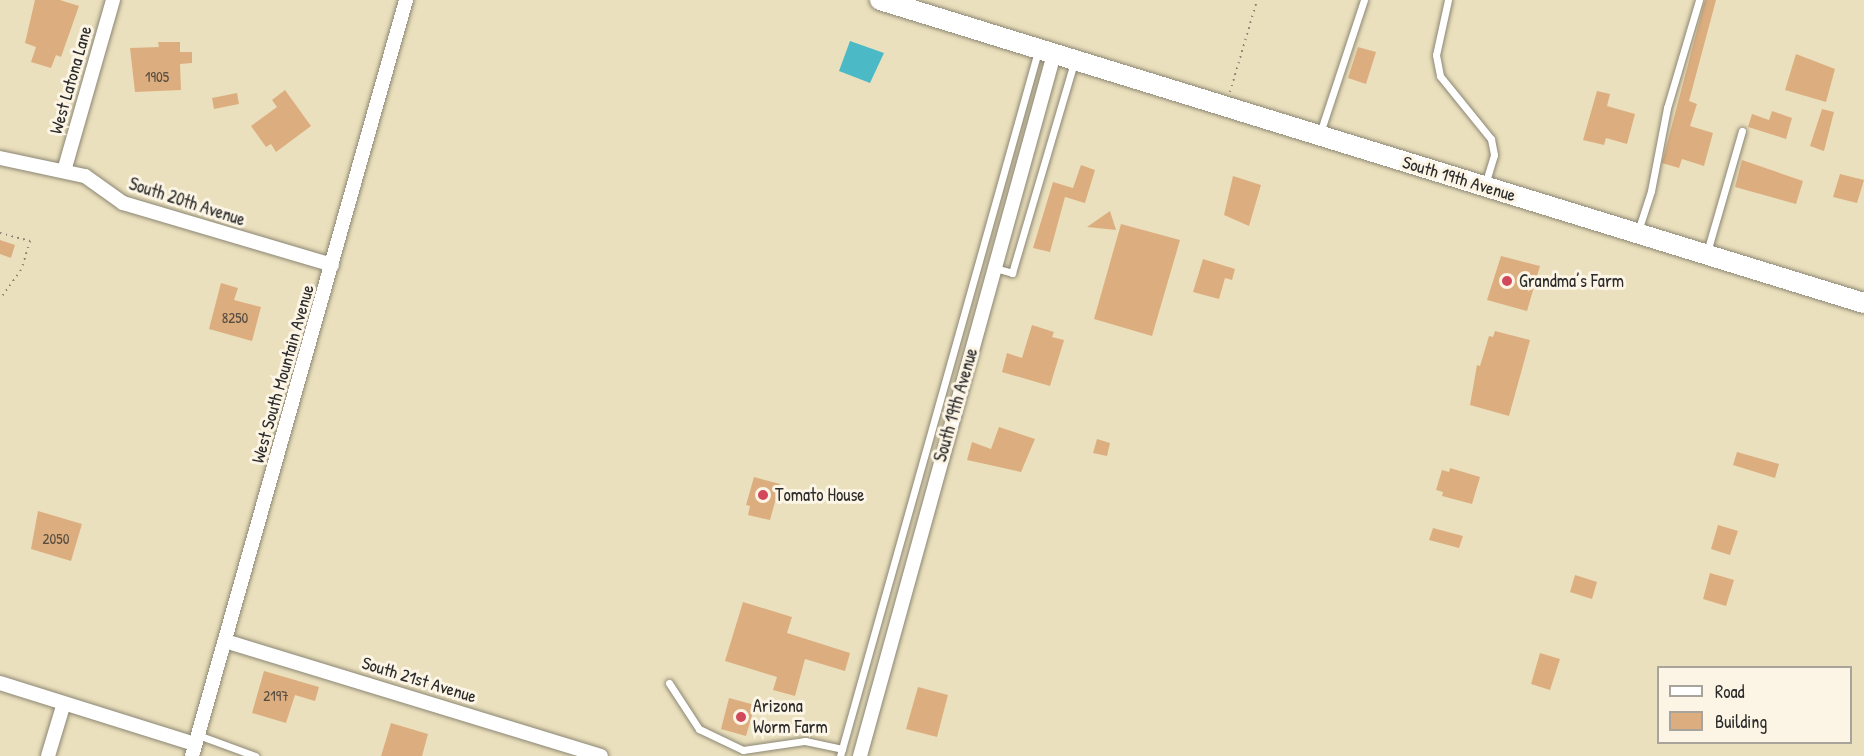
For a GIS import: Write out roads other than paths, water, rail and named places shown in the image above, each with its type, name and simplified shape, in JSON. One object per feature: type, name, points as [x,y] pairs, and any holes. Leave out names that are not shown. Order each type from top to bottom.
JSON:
[{"type":"main road","name":"South 19th Avenue","points":[[880,0],[1864,303]]},
{"type":"street","name":"West Latona Lane","points":[[64,171],[113,0]]},
{"type":"street","name":"West South Mountain Avenue","points":[[195,745],[406,0]]},
{"type":"street","name":"South 19th Avenue","points":[[860,756],[995,267],[1046,51]]},
{"type":"street","name":"South 20th Avenue","points":[[0,158],[64,171],[94,180],[123,202],[332,265]]},
{"type":"street","name":"South 21st Avenue","points":[[225,641],[601,756]]},
{"type":"street","points":[[0,683],[195,745]]},
{"type":"street","points":[[48,756],[64,703]]},
{"type":"lane","points":[[1319,135],[1364,0]]},
{"type":"lane","points":[[1448,0],[1436,55],[1440,76],[1491,139],[1494,156],[1484,186]]},
{"type":"lane","points":[[1637,233],[1651,191],[1666,108],[1699,0]]},
{"type":"lane","points":[[669,683],[699,729],[743,750],[805,741],[841,753],[1046,51]]},
{"type":"lane","points":[[995,267],[1012,273],[1075,60]]},
{"type":"lane","points":[[1706,255],[1742,131]]},
{"type":"lane","points":[[195,745],[255,756]]},
{"type":"water","points":[[850,41],[884,53],[870,83],[839,71]]},
{"type":"place","name":"Grandma’s Farm","points":[[1507,281]]},
{"type":"place","name":"Tomato House","points":[[763,495]]},
{"type":"place","name":"Arizona Worm Farm","points":[[741,717]]}]
